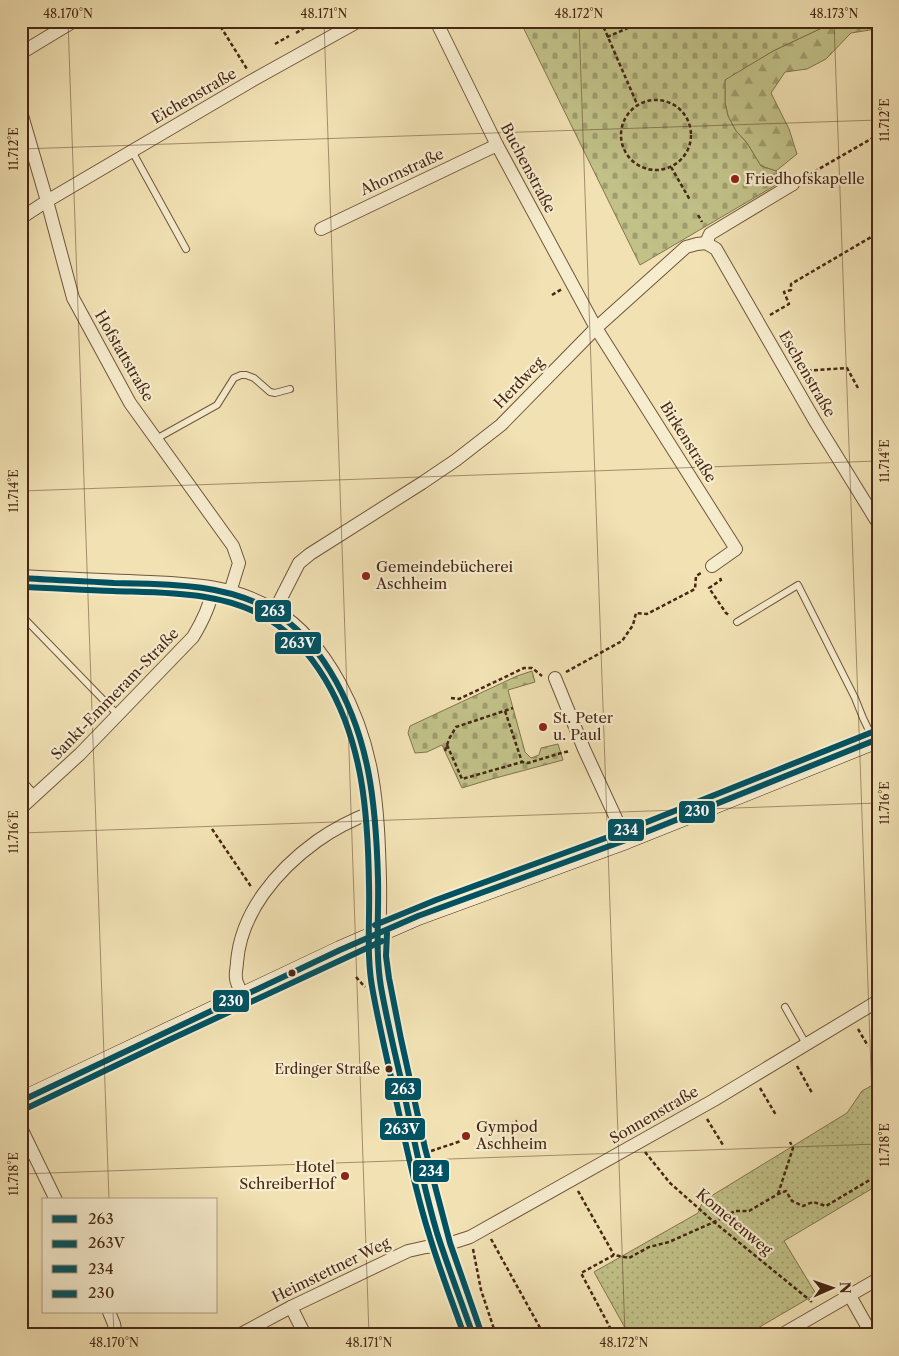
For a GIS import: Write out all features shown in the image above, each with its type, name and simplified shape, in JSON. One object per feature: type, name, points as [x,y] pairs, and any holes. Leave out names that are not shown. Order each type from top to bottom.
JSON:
[{"type":"main road","points":[[21,1101],[378,933],[431,910],[555,867],[876,742]]},
{"type":"street","points":[[21,52],[74,21]]},
{"type":"street","name":"Eichenstraße","points":[[21,218],[253,80],[358,21]]},
{"type":"street","name":"Buchenstraße","points":[[436,21],[497,145],[596,328]]},
{"type":"street","name":"Hofstattstraße","points":[[21,112],[73,298],[130,403],[233,546],[240,562],[230,592]]},
{"type":"street","name":"Ahornstraße","points":[[321,229],[497,145]]},
{"type":"street","name":"Herdweg","points":[[274,612],[299,564],[310,554],[456,460],[501,425],[596,328],[686,248],[706,243],[710,234],[793,184]]},
{"type":"street","name":"Eschenstraße","points":[[706,243],[716,248],[787,372],[878,524]]},
{"type":"street","name":"Birkenstraße","points":[[596,328],[736,549],[712,566]]},
{"type":"street","points":[[21,578],[176,586],[230,592],[251,600],[289,622],[308,640],[326,664],[341,689],[361,738],[370,775],[378,880],[377,956],[392,1041],[418,1155],[442,1246],[473,1335]]},
{"type":"street","name":"Sankt-Emmeram-Straße","points":[[21,808],[80,754],[193,637],[202,622],[212,597],[213,589]]},
{"type":"street","points":[[555,678],[584,749],[626,840]]},
{"type":"street","points":[[243,996],[236,979],[238,947],[247,922],[261,896],[285,868],[316,841],[348,822],[374,811]]},
{"type":"street","name":"Sonnenstraße","points":[[442,1246],[470,1238],[700,1107],[878,1001]]},
{"type":"street","points":[[21,1128],[55,1198]]},
{"type":"street","name":"Heimstettner Weg","points":[[239,1335],[291,1307],[408,1251],[442,1246]]},
{"type":"street","points":[[790,1333],[878,1279]]},
{"type":"street","points":[[850,1296],[872,1335]]},
{"type":"street","points":[[291,1307],[305,1335]]},
{"type":"street","points":[[110,1314],[116,1335]]},
{"type":"lane","points":[[132,151],[186,249]]},
{"type":"lane","points":[[156,439],[217,405],[234,378],[241,375],[254,378],[270,392],[275,393],[290,389]]},
{"type":"lane","points":[[737,622],[798,585],[876,742]]},
{"type":"lane","points":[[21,615],[118,715]]},
{"type":"lane","points":[[21,779],[36,795]]},
{"type":"lane","points":[[785,1007],[806,1044]]},
{"type":"path","points":[[217,21],[253,80]]},
{"type":"path","points":[[602,21],[607,37],[637,104]]},
{"type":"path","points":[[607,37],[644,21]]},
{"type":"path","points":[[296,33],[309,25]]},
{"type":"path","points":[[275,44],[289,36]]},
{"type":"path","points":[[660,99],[671,102],[688,118],[692,141],[688,152],[681,161],[671,167],[660,170],[648,169],[637,165],[628,157],[622,146],[622,128],[628,112],[637,104],[648,100],[660,99]]},
{"type":"path","points":[[793,184],[878,135]]},
{"type":"path","points":[[671,167],[690,200]]},
{"type":"path","points":[[758,322],[789,304],[784,292],[791,290],[791,284],[876,234],[878,240]]},
{"type":"path","points":[[787,372],[846,368],[858,388]]},
{"type":"path","points":[[451,698],[459,699],[524,668],[532,668],[546,681],[555,678],[622,641],[633,625],[636,613],[647,614],[695,589],[696,576],[712,566],[721,580],[710,588],[726,613],[737,622]]},
{"type":"path","points":[[445,751],[456,727],[513,708]]},
{"type":"path","points":[[505,710],[522,762]]},
{"type":"path","points":[[447,745],[462,779],[522,762],[528,763],[561,753],[584,749]]},
{"type":"path","points":[[212,829],[244,877]]},
{"type":"path","points":[[851,1017],[868,1046]]},
{"type":"path","points":[[791,1054],[812,1093]]},
{"type":"path","points":[[753,1076],[776,1115]]},
{"type":"path","points":[[700,1107],[722,1146]]},
{"type":"path","points":[[504,1127],[517,1121]]},
{"type":"path","points":[[418,1155],[461,1142]]},
{"type":"path","points":[[778,1194],[793,1148],[790,1142]]},
{"type":"path","name":"Kometenweg","points":[[638,1143],[670,1183],[714,1222],[823,1311]]},
{"type":"path","points":[[614,1335],[581,1273],[614,1255],[629,1258],[650,1247],[670,1242],[735,1212],[749,1211],[786,1190],[792,1201],[802,1206],[813,1202],[826,1206],[878,1175]]},
{"type":"path","points":[[572,1180],[614,1255]]},
{"type":"path","points":[[485,1229],[544,1335]]},
{"type":"path","points":[[470,1238],[481,1290],[496,1335]]},
{"type":"green space","points":[[520,21],[831,21],[826,26],[773,51],[725,80],[725,102],[728,116],[736,131],[747,143],[761,166],[776,171],[781,182],[640,265]]},
{"type":"green space","points":[[831,21],[878,21],[878,27],[876,29],[851,33],[826,59],[807,69],[785,72],[771,93],[789,129],[797,154],[776,171],[761,166],[747,143],[736,131],[728,116],[725,102],[725,79],[773,51],[826,26]]},
{"type":"green space","points":[[532,671],[535,682],[508,690],[525,752],[531,758],[539,755],[541,748],[558,744],[563,760],[462,788],[442,745],[427,752],[415,753],[408,733],[410,726],[517,676]]},
{"type":"green space","points":[[878,1082],[878,1185],[784,1241],[816,1294],[746,1335],[629,1335],[594,1272],[698,1213],[703,1201],[847,1113],[862,1091]]},
{"type":"transit line","name":"263","points":[[21,578],[176,585],[217,590],[237,595],[256,602],[290,624],[319,654],[330,671],[354,721],[368,772],[377,851],[379,974],[388,1025],[432,1215],[441,1246],[473,1335]]},
{"type":"transit line","name":"263V","points":[[21,587],[174,593],[194,595],[234,604],[270,620],[286,632],[308,654],[325,679],[338,703],[348,728],[361,779],[367,832],[370,966],[380,1029],[419,1199],[437,1259],[464,1335]]},
{"type":"transit line","name":"234","points":[[375,925],[436,900],[622,832],[875,731]]},
{"type":"transit line","name":"230","points":[[21,1101],[340,950],[418,916],[626,840],[878,739]]},
{"type":"transit line","name":"234","points":[[387,933],[386,956],[389,978],[425,1148],[450,1243],[481,1332]]},
{"type":"transit line","name":"263V","points":[[25,1109],[382,941]]},
{"type":"place","name":"Friedhofskapelle","points":[[735,179]]},
{"type":"place","name":"Gemeindebücherei Aschheim","points":[[366,576]]},
{"type":"place","name":"St. Peter u. Paul","points":[[543,727]]},
{"type":"place","name":"Erdinger Straße","points":[[389,1069]]},
{"type":"place","name":"Gympod Aschheim","points":[[466,1136]]},
{"type":"place","name":"Hotel SchreiberHof","points":[[345,1176]]}]
